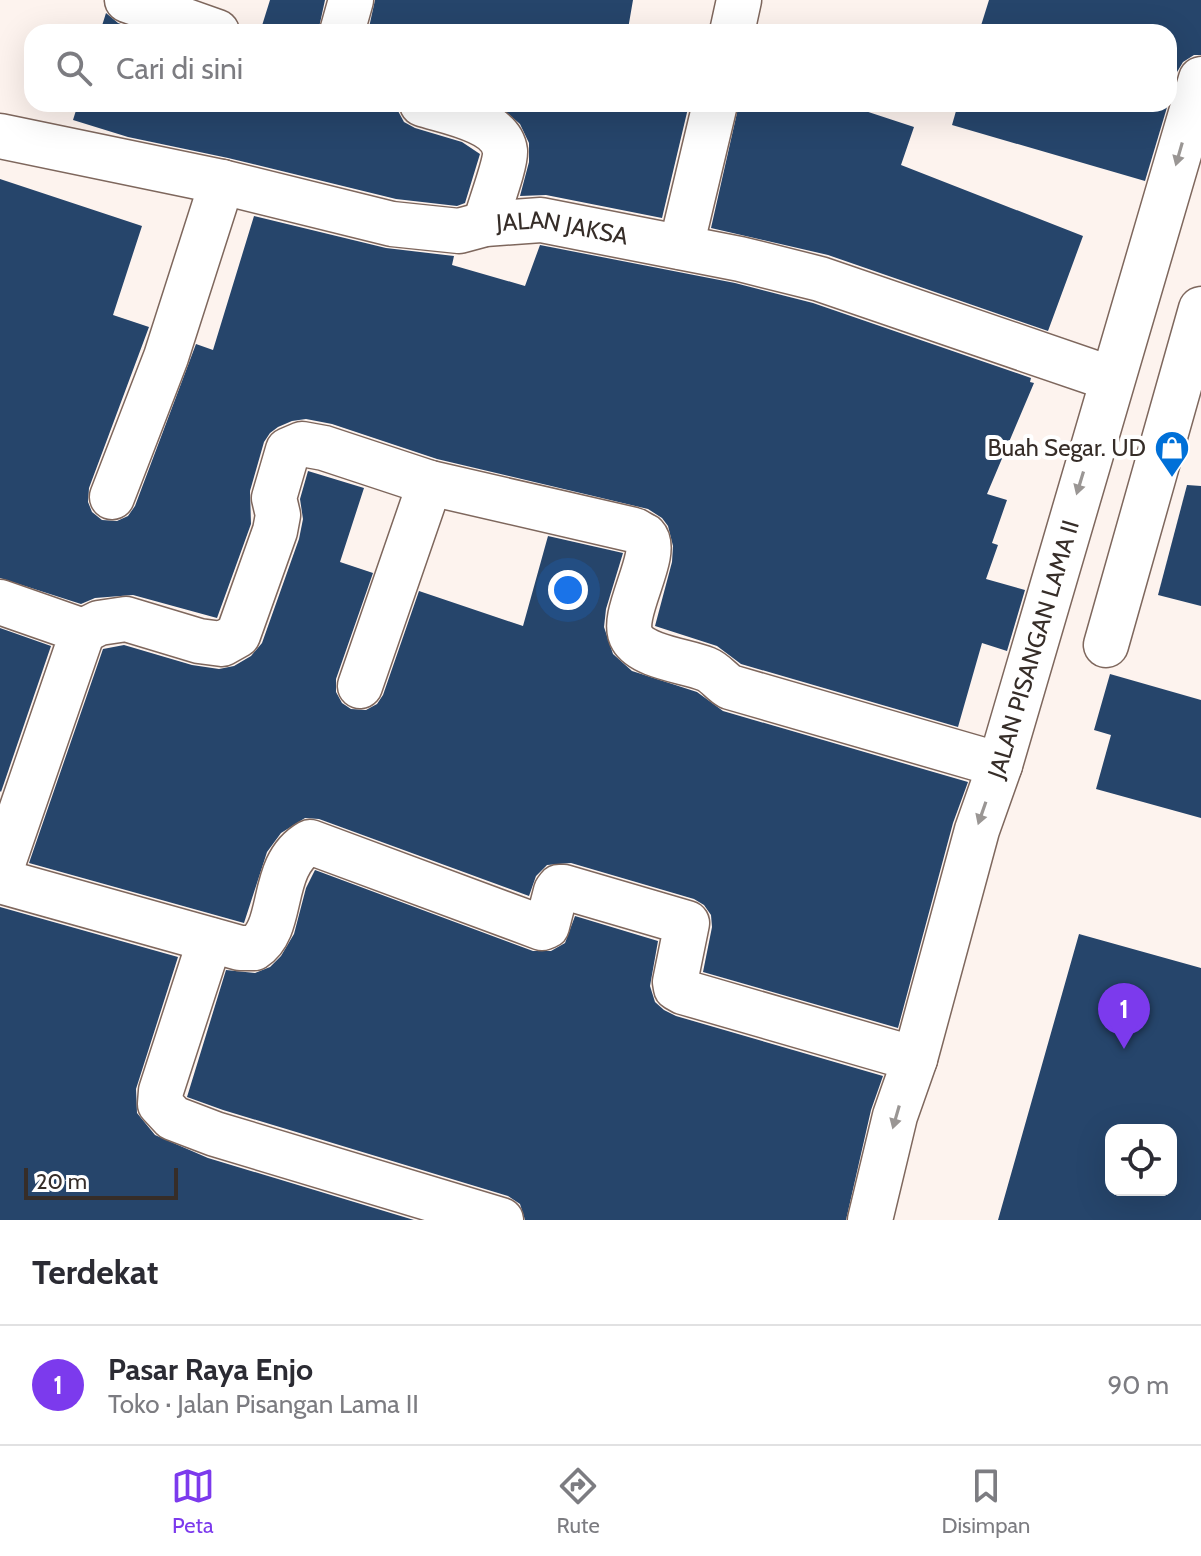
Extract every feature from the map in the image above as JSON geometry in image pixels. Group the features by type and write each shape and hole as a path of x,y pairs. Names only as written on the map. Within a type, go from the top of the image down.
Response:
{"street":[{"path":"127,0 194,24"},
{"path":"344,24 351,0"},
{"path":"734,24 739,0"},
{"name":"JALAN PISANGAN LAMA II","path":"870,1220 895,1116 915,1059 977,830 1000,765 1201,79"},
{"path":"446,112 489,126 501,139 505,153 485,224"},
{"path":"681,247 713,112"},
{"name":"JALAN JAKSA","path":"0,136 222,182 392,224 459,231 485,224 541,220 681,247 820,279 1112,379"},
{"path":"112,497 166,357 222,182"},
{"path":"1106,645 1201,309"},
{"path":"0,872 83,631 99,623 126,619 199,641 222,644 238,635 275,531 278,515 274,498 288,450 302,444 324,448 430,483 634,530 645,536 649,543 628,625 632,639 645,649 706,669 730,687 1000,765"},
{"path":"360,686 430,483"},
{"path":"0,602 83,631"},
{"path":"0,881 240,948 254,948 267,934 288,863 301,847 310,842 542,928 547,926 556,891 564,887 683,921 687,926 675,982 676,988 683,992 915,1059"},
{"path":"210,940 161,1091 160,1104 173,1118 215,1134 501,1220"}],"building":[{"path":"270,0 325,0 320,24 262,24"},
{"path":"375,0 633,0 629,24 370,24"},
{"path":"989,0 1201,0 1201,55 1194,55 1183,62 1177,72 1177,24 982,24"},
{"path":"106,13 121,24 103,24"},
{"path":"76,112 399,112 404,122 415,128 462,142 480,154 465,203 457,206 396,199 128,137 73,120"},
{"path":"506,112 687,112 662,218 546,195 520,196 529,162 529,143 520,124"},
{"path":"737,112 868,112 914,127 901,165 1083,236 1048,331 828,255 711,228"},
{"path":"956,112 1166,112 1145,181 952,125"},
{"path":"0,179 142,226 113,315 149,327 89,488 88,502 92,512 102,520 117,521 128,516 135,506 196,344 213,350 254,216 386,248 454,256 452,265 525,286 540,245 735,283 813,303 1031,378 1030,382 1034,383 987,494 1007,500 992,543 998,545 986,579 1025,590 1007,651 982,643 958,727 741,664 717,646 655,626 672,562 673,546 668,526 648,509 437,459 332,424 306,419 278,427 264,442 250,491 251,524 217,618 133,595 95,598 81,604 0,578"},
{"path":"308,471 364,488 340,562 373,573 336,679 336,692 342,703 351,709 366,710 377,704 383,695 419,591 523,626 548,536 623,553 606,609 604,627 613,654 632,671 697,692 723,711 968,782 953,823 898,1028 703,972 712,927 711,915 704,905 694,899 571,863 547,865 536,876 529,896 319,819 305,818 281,833 267,852 244,923 29,863 103,649 124,645 192,665 219,669 234,666 251,656 262,643 299,539 303,519 300,499"},
{"path":"1187,485 1201,486 1201,606 1158,595"},
{"path":"0,628 51,646 1,792 0,791"},
{"path":"1110,674 1201,700 1201,818 1096,789 1111,735 1094,730"},
{"path":"315,870 533,951 551,951 565,943 575,916 658,941 650,986 655,1002 664,1010 883,1076 871,1110 846,1220 525,1220 520,1204 508,1196 187,1097 226,970 255,973 270,967 281,956 294,934 306,888"},
{"path":"0,907 178,957 136,1089 137,1113 155,1135 208,1158 414,1220 0,1220"},
{"path":"1079,934 1201,968 1201,1220 998,1220"}],"place":[{"name":"Buah Segar. UD","path":"1172,479"},
{"name":"Pasar Raya Enjo","path":"1124,1049"}]}
